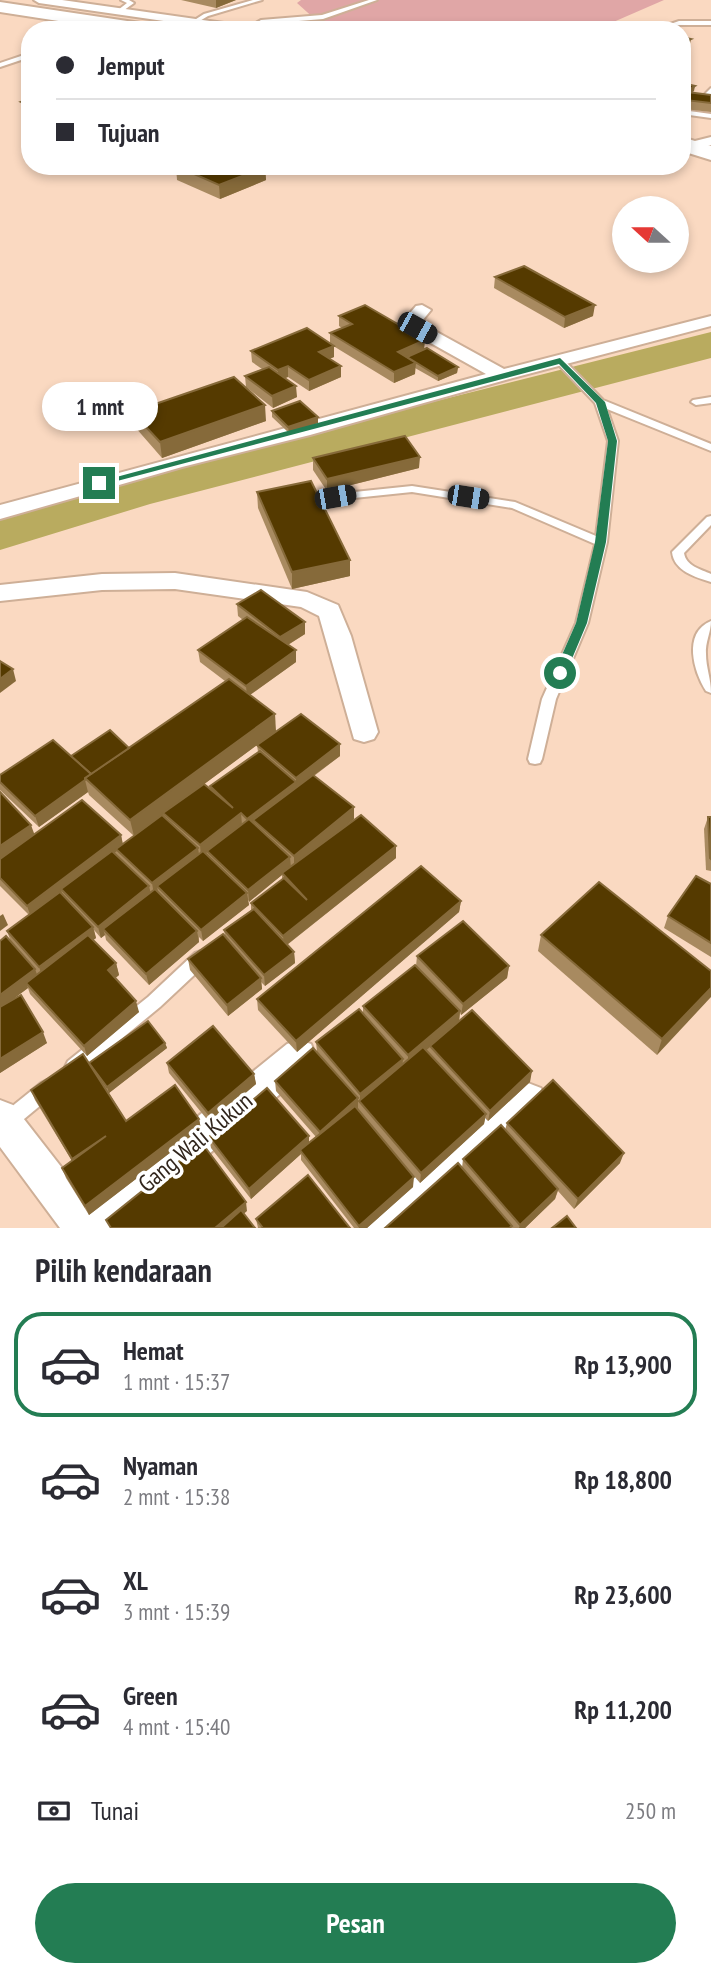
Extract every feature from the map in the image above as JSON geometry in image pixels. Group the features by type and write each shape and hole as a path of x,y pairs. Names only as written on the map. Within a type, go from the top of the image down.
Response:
{"highway":[{"path":"0,8 91,21"}],"street":[{"path":"39,0 122,6 196,21"},
{"path":"422,310 413,320 417,328 502,375"},
{"path":"0,512 502,375 566,366 711,321"},
{"path":"0,593 102,582 175,581 307,600 329,611 364,732"},
{"name":"Gang Wali Kukun","path":"91,1228 299,1056"},
{"path":"383,1228 528,1100"},
{"path":"1,1124 84,1228"}],"lane":[{"path":"196,21 206,15 259,0"},
{"path":"268,21 323,17 374,0"},
{"path":"691,23 711,23"},
{"path":"0,65 21,58"},
{"path":"711,90 708,94 711,98"},
{"path":"691,113 711,116"},
{"path":"535,759 549,699 582,623 601,542 613,441 596,398 566,366"},
{"path":"596,398 711,447"},
{"path":"696,402 711,400"},
{"path":"335,497 412,489 515,505 601,542"},
{"path":"711,519 678,552 677,558 680,565 711,578"},
{"path":"711,625 705,629 698,661 711,688"},
{"path":"1,1124 154,1002 214,947"}],"shaded area":[{"path":"301,0 664,0 616,21 317,21 297,3"}],"building":[{"path":"691,92 711,95 711,103 691,101"},
{"path":"196,175 245,175 219,185"},
{"path":"524,266 595,305 565,317 495,277"},
{"path":"365,305 425,340 398,352 416,363 394,372 330,333 352,324 339,316"},
{"path":"307,328 334,346 319,352 341,366 309,380 288,366 278,370 251,351"},
{"path":"427,348 458,367 438,376 407,357"},
{"path":"269,367 296,386 272,396 245,376"},
{"path":"234,377 265,405 160,442 132,412"},
{"path":"300,401 318,417 288,427 272,411"},
{"path":"405,436 420,457 327,479 313,458"},
{"path":"311,481 350,560 292,572 257,492"},
{"path":"261,590 305,622 280,637 237,604"},
{"path":"247,617 296,650 246,686 198,650"},
{"path":"0,661 13,669 0,679"},
{"path":"229,679 275,714 130,820 85,778"},
{"path":"301,714 340,744 296,778 257,745"},
{"path":"110,730 129,748 91,774 71,756"},
{"path":"53,740 91,774 35,816 0,782 0,775"},
{"path":"260,751 296,782 247,819 241,813 200,845 163,813 204,784 233,808 210,786"},
{"path":"313,775 354,807 294,856 253,820"},
{"path":"0,792 31,825 0,846"},
{"path":"82,800 121,835 27,906 0,878 0,859"},
{"path":"162,815 198,848 152,883 116,849"},
{"path":"361,815 396,846 283,936 251,903 284,878 307,900 282,873"},
{"path":"708,817 711,817 711,859 710,858"},
{"path":"249,819 290,857 248,890 207,851"},
{"path":"112,851 149,886 98,927 61,889"},
{"path":"203,851 247,893 201,930 157,886"},
{"path":"421,866 461,901 296,1041 257,999"},
{"path":"696,876 711,884 711,943 668,916"},
{"path":"599,882 711,971 711,988 662,1039 541,935"},
{"path":"155,889 197,931 146,974 103,929"},
{"path":"60,892 93,927 39,967 7,931"},
{"path":"254,909 294,952 264,975 224,930"},
{"path":"463,921 509,966 463,1004 417,956"},
{"path":"223,934 261,978 227,1005 188,959"},
{"path":"88,935 116,963 108,970 136,1001 84,1046 26,983"},
{"path":"6,936 35,969 0,995 0,941"},
{"path":"415,965 460,1011 408,1055 363,1006"},
{"path":"21,995 43,1032 0,1059 0,1007"},
{"path":"359,1009 403,1059 360,1094 316,1042"},
{"path":"472,1010 532,1071 490,1111 430,1046"},
{"path":"148,1021 165,1043 107,1087 89,1063"},
{"path":"213,1026 254,1074 208,1113 167,1063"},
{"path":"423,1047 486,1114 421,1173 359,1101"},
{"path":"313,1048 358,1098 320,1132 275,1081"},
{"path":"83,1054 126,1121 175,1085 199,1119 85,1206 62,1168 106,1136 72,1159 31,1090"},
{"path":"553,1080 624,1153 578,1199 507,1123"},
{"path":"267,1088 309,1136 249,1189 209,1137"},
{"path":"355,1106 414,1177 359,1226 300,1150"},
{"path":"501,1125 558,1189 520,1225 463,1159"},
{"path":"202,1143 246,1202 215,1228 111,1228 106,1220"},
{"path":"458,1163 512,1226 385,1228"},
{"path":"308,1175 350,1228 263,1228 256,1219"},
{"path":"241,1210 255,1228 221,1228"},
{"path":"567,1216 576,1228 552,1228"}],"waterway":[{"path":"0,534 132,493 711,345"}],"route":[{"path":"99,483 560,361 600,402 613,441 601,542 582,623 560,673"}]}
